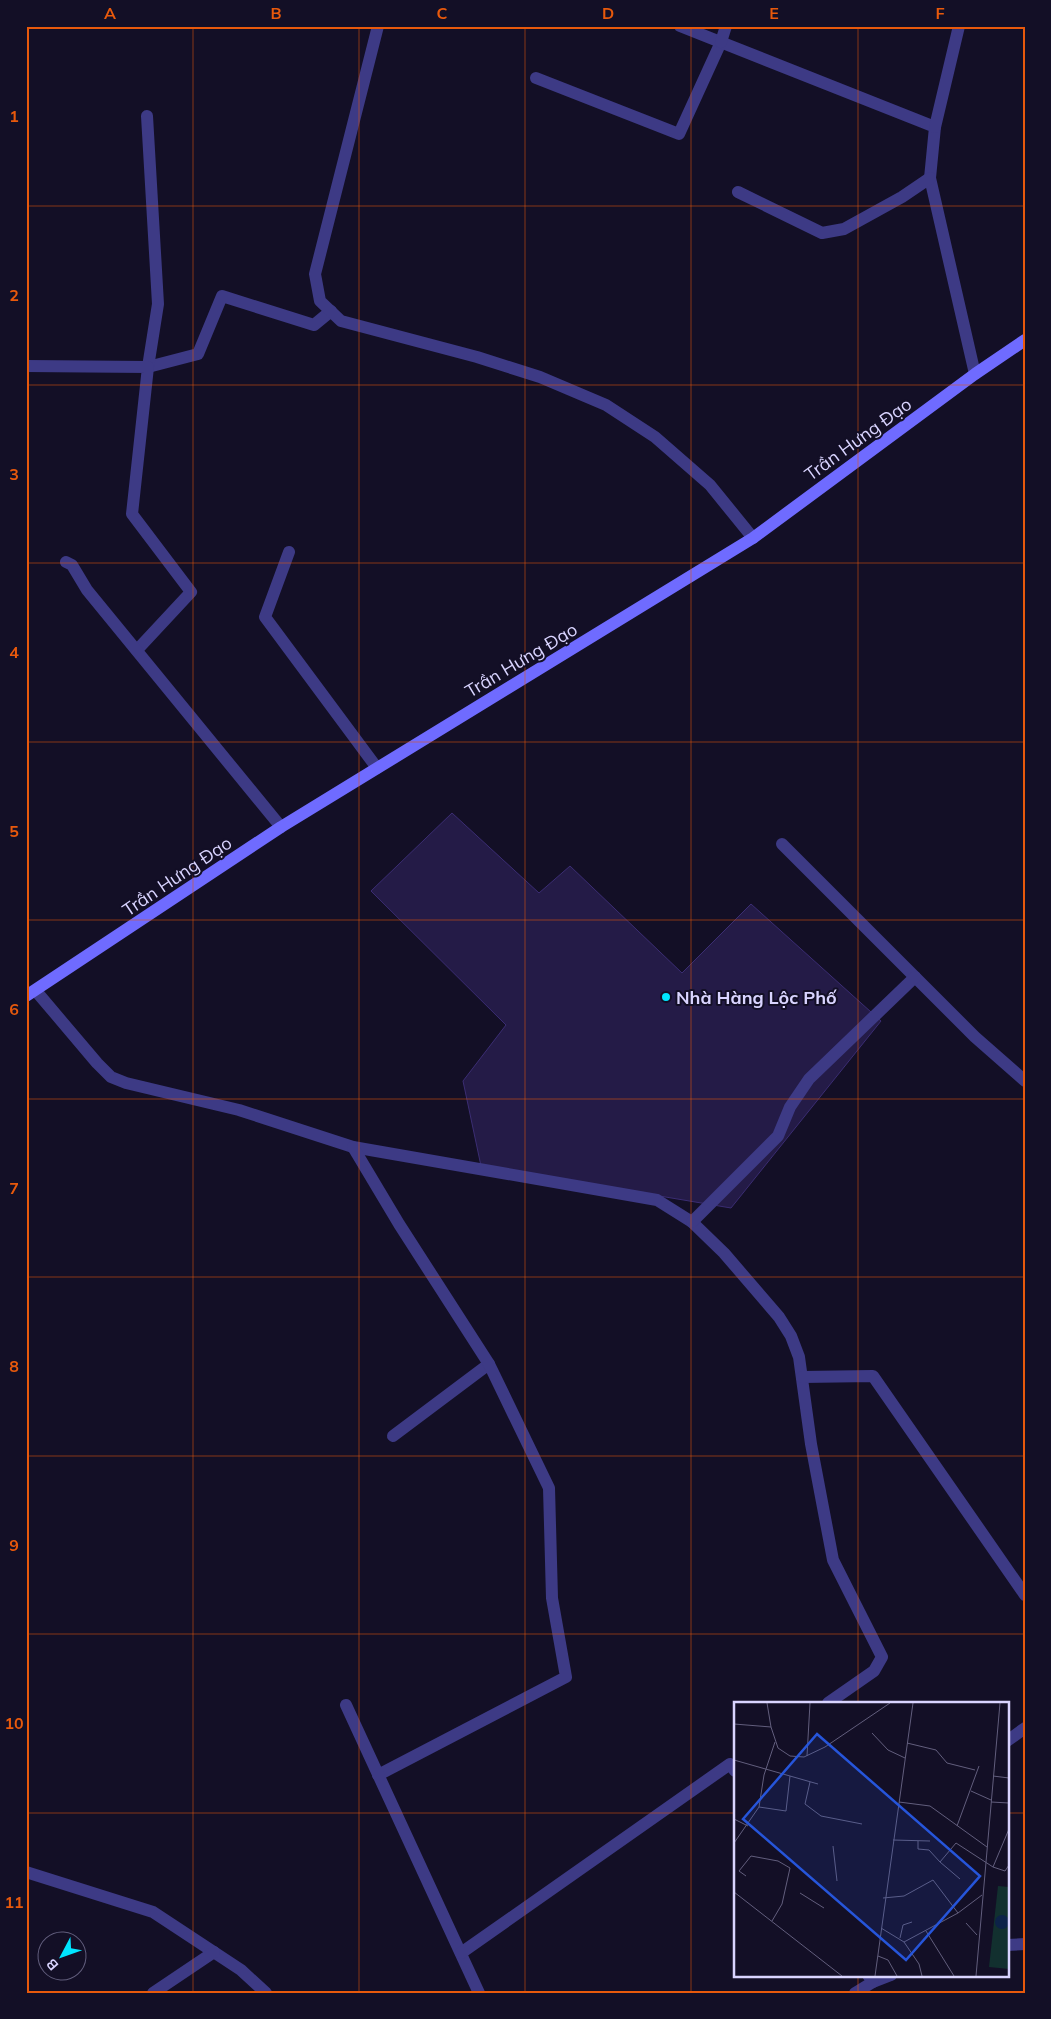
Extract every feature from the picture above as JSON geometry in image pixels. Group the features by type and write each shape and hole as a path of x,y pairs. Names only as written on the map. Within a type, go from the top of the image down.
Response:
{"street":[{"path":"378,26 315,274 320,301 341,321 531,374 606,405 655,437 710,485 753,538"},
{"path":"680,26 935,127"},
{"path":"536,78 678,134 721,42 726,26"},
{"path":"959,26 935,127 930,178 975,374"},
{"path":"137,650 191,592 132,514 148,366 158,304 147,116"},
{"path":"738,192 822,233 844,229 902,197 930,178"},
{"path":"26,366 148,366 198,354 222,296 314,325 331,311"},
{"name":"Trần Hưng Đạo","path":"31,994 281,827 753,538 975,374 1025,340"},
{"path":"289,552 264,617 377,768"},
{"path":"66,562 72,565 87,590 281,827"},
{"path":"782,844 975,1037 1025,1081"},
{"path":"692,1222 778,1136 790,1107 809,1079 915,977"},
{"path":"31,994 111,1077 239,1110 353,1147 657,1200 692,1222 724,1253 780,1317 791,1336 799,1357 833,1560 882,1657 874,1671 829,1702"},
{"path":"353,1147 399,1224 489,1364 549,1488 552,1598 566,1677 378,1775"},
{"path":"393,1436 489,1364"},
{"path":"802,1378 873,1376 1025,1595"},
{"path":"346,1705 479,1993"},
{"path":"1008,1739 1025,1728"},
{"path":"461,1953 733,1766"},
{"path":"26,1872 153,1912 241,1970 266,1993"},
{"path":"1008,1945 1025,1944"},
{"path":"153,1993 214,1952"},
{"path":"855,1993 871,1979 886,1976"}],"building":[{"name":"Nhà Hàng Lộc Phố","path":"452,813 539,893 570,866 682,973 751,904 881,1021 731,1208 481,1166 463,1081 506,1025 371,891"}],"place":[{"name":"Nhà Hàng Lộc Phố","path":"666,997"}]}
